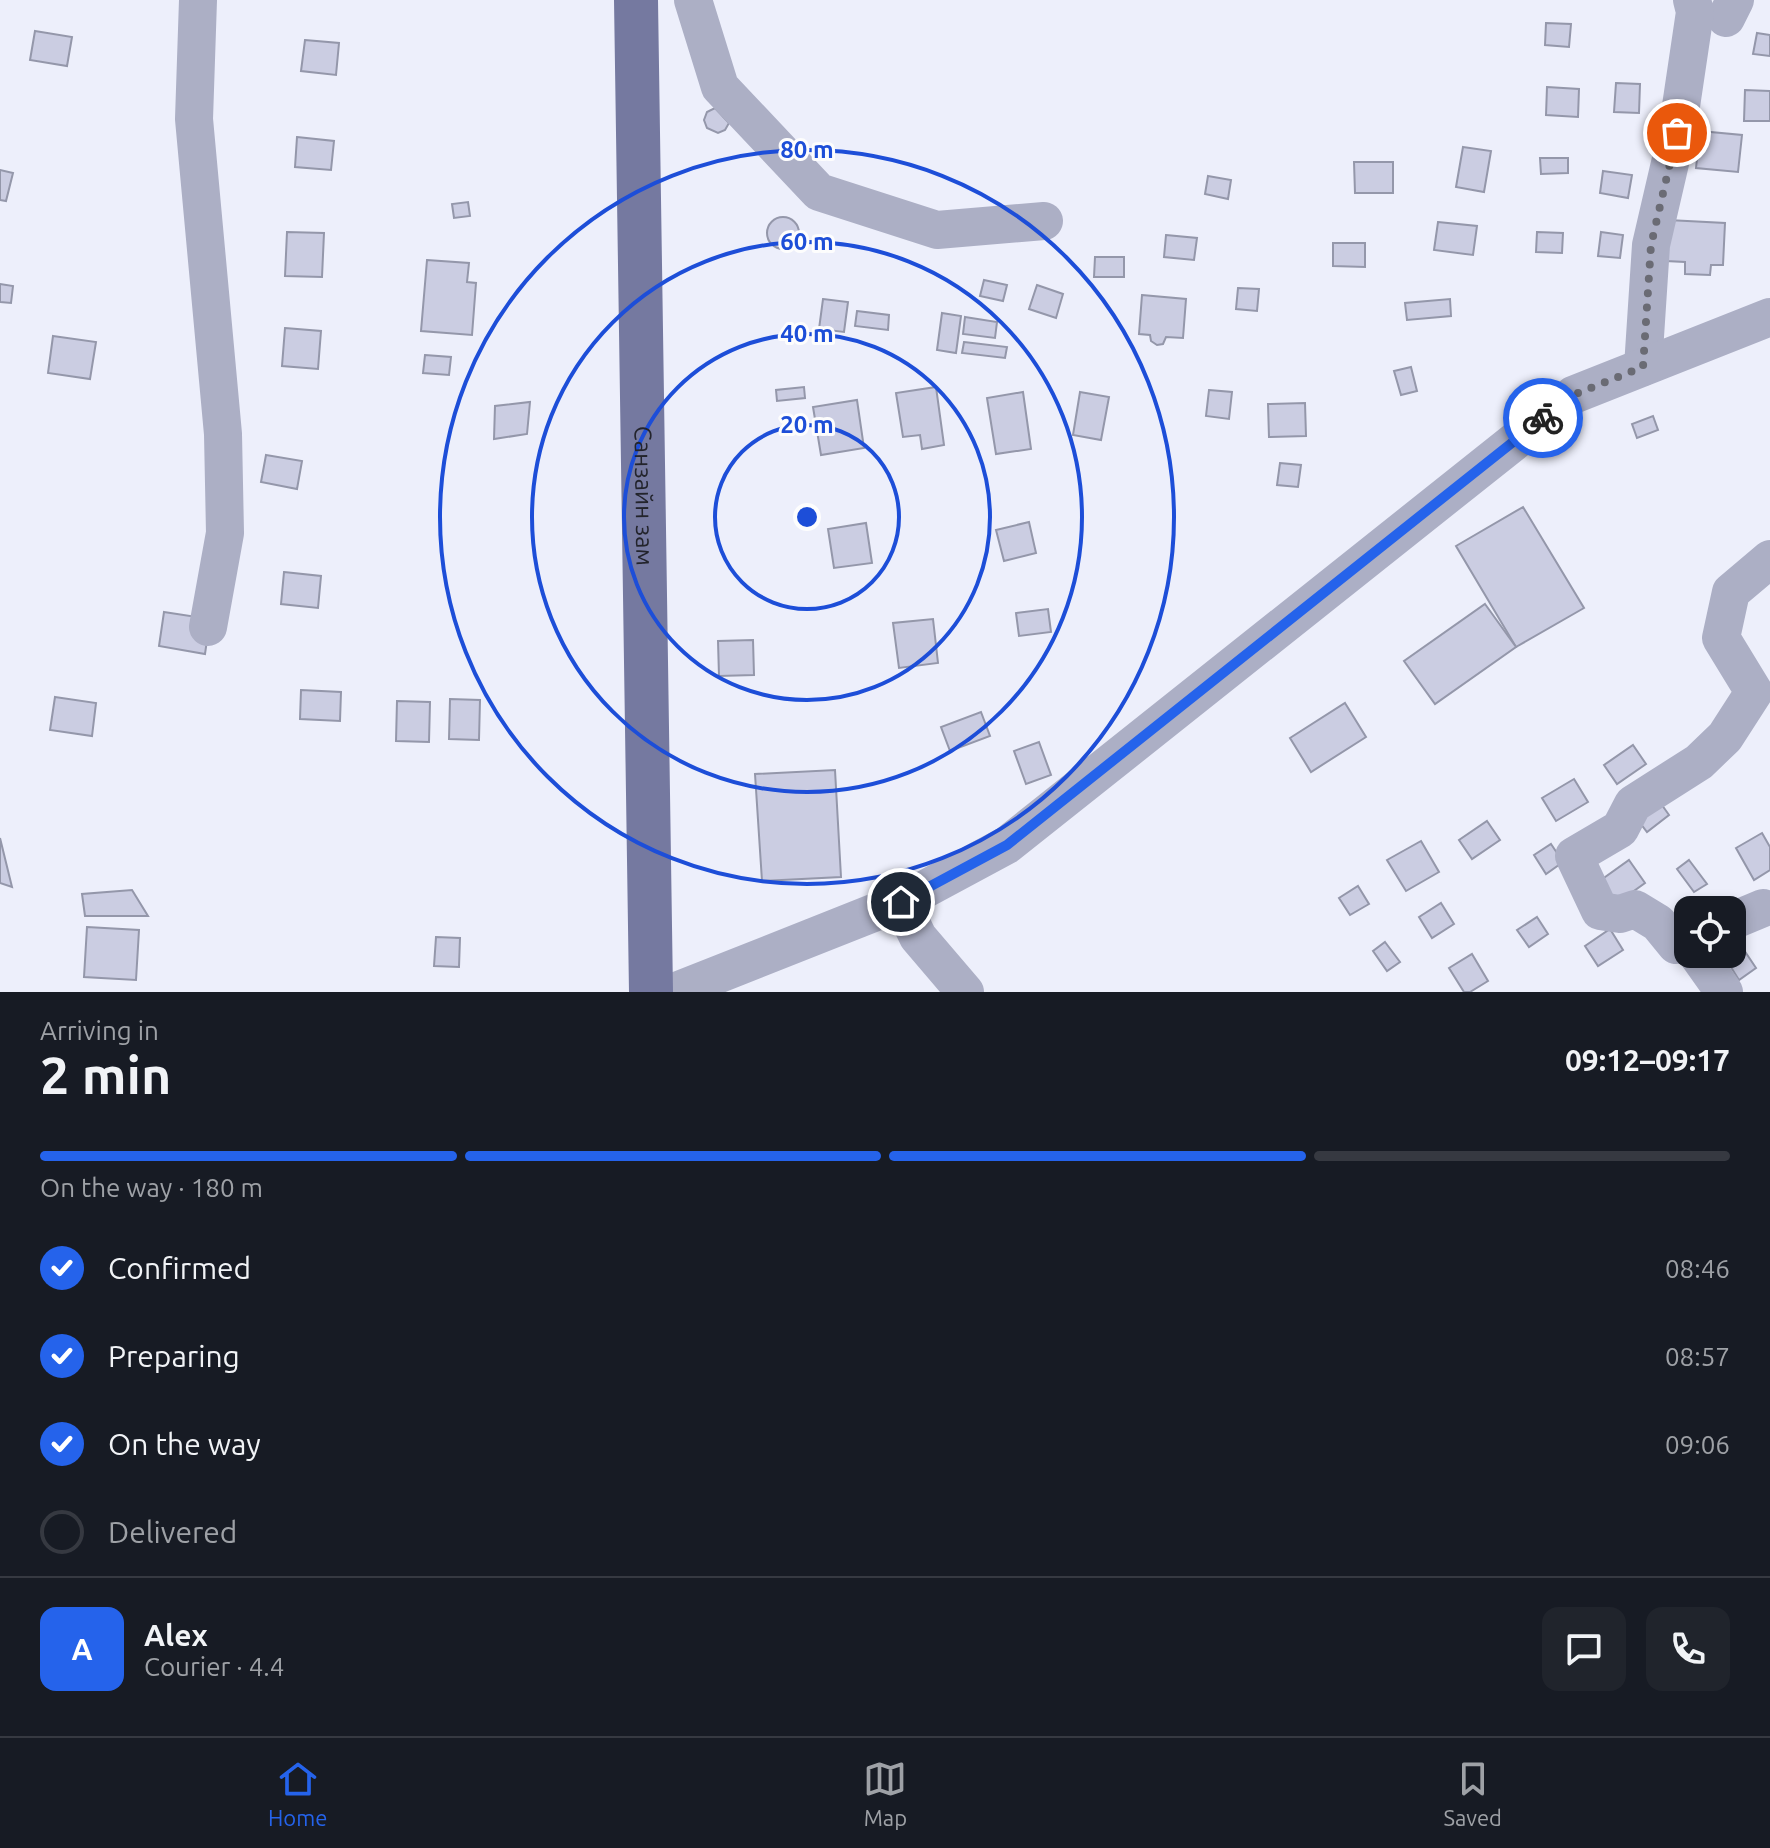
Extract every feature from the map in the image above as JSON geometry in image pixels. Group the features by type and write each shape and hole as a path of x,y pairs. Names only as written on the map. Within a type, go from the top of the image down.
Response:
{"main road":[{"name":"Санзайн зам","path":"636,0 651,992"}],"street":[{"path":"198,0 194,119 223,434 225,533 208,627"},
{"path":"693,0 720,87 819,192 937,230 1044,221"},
{"path":"1643,367 1651,245 1677,133 1695,12 1692,0"},
{"path":"674,992 901,902 1007,845 1573,395 1770,317"},
{"path":"1674,943 1658,923 1635,909 1620,914 1600,911 1574,856 1620,829 1633,804 1699,762 1725,737 1754,692 1721,638 1731,592 1770,559"},
{"path":"901,902 918,937 965,992"},
{"path":"1707,968 1724,992"}],"building":[{"path":"1546,23 1571,24 1569,47 1545,45"},
{"path":"35,31 72,37 67,66 30,60"},
{"path":"1757,33 1770,35 1770,56 1753,54"},
{"path":"305,40 339,43 336,75 301,71"},
{"path":"1616,83 1640,84 1639,113 1614,112"},
{"path":"1547,87 1579,89 1578,117 1546,115"},
{"path":"1745,90 1770,91 1770,121 1744,121"},
{"path":"715,108 729,123 725,130 718,133 707,128 704,120 707,112"},
{"path":"1700,131 1742,135 1738,172 1696,168"},
{"path":"297,137 334,141 331,170 295,167"},
{"path":"1463,147 1491,151 1484,192 1456,187"},
{"path":"1540,158 1568,158 1568,173 1541,174"},
{"path":"1354,162 1393,162 1393,193 1355,193"},
{"path":"0,170 13,173 6,201 0,200"},
{"path":"1603,171 1632,175 1628,198 1600,193"},
{"path":"1208,176 1231,180 1228,199 1205,194"},
{"path":"468,202 470,216 454,218 452,204"},
{"path":"783,217 794,222 799,233 794,244 783,249 772,244 767,233 772,222"},
{"path":"1668,220 1725,223 1723,265 1711,265 1710,275 1685,274 1685,262 1666,261"},
{"path":"1438,222 1477,226 1473,255 1434,250"},
{"path":"287,232 324,233 322,277 285,276"},
{"path":"1537,232 1563,233 1562,253 1536,252"},
{"path":"1601,232 1623,235 1620,258 1598,256"},
{"path":"1166,235 1197,238 1194,260 1164,257"},
{"path":"1333,243 1365,243 1365,267 1333,266"},
{"path":"1095,257 1124,257 1124,277 1094,277"},
{"path":"427,260 469,263 467,282 476,283 472,335 421,331"},
{"path":"984,280 1007,285 1003,301 980,296"},
{"path":"0,284 13,286 11,303 0,302"},
{"path":"1037,285 1063,294 1056,318 1029,309"},
{"path":"1238,288 1259,289 1257,311 1236,309"},
{"path":"1142,295 1186,299 1183,338 1166,337 1163,344 1157,345 1151,341 1150,335 1139,334"},
{"path":"823,299 848,302 844,332 819,329"},
{"path":"1450,299 1451,316 1407,320 1405,303"},
{"path":"857,311 889,315 888,330 855,326"},
{"path":"942,313 961,316 956,353 937,350"},
{"path":"965,317 997,322 995,338 963,334"},
{"path":"285,328 321,331 318,369 282,366"},
{"path":"53,336 96,342 90,379 48,373"},
{"path":"964,342 1007,347 1005,358 962,353"},
{"path":"425,355 451,357 449,375 423,373"},
{"path":"1411,367 1417,391 1401,395 1394,371"},
{"path":"804,387 805,398 777,401 776,390"},
{"path":"936,387 944,445 922,449 920,435 903,437 896,393"},
{"path":"1209,390 1232,392 1229,419 1206,416"},
{"path":"1023,392 1031,449 996,454 987,398"},
{"path":"1080,392 1109,397 1101,440 1073,435"},
{"path":"857,400 864,448 821,455 813,407"},
{"path":"530,402 527,434 494,439 495,406"},
{"path":"1305,403 1306,436 1269,437 1268,404"},
{"path":"1653,416 1658,430 1637,438 1632,424"},
{"path":"266,455 302,461 297,489 261,482"},
{"path":"1280,463 1301,465 1298,487 1277,485"},
{"path":"1523,507 1584,608 1516,647 1456,546"},
{"path":"1029,522 1036,553 1004,561 996,530"},
{"path":"866,523 872,563 834,568 828,529"},
{"path":"284,572 321,576 318,608 281,604"},
{"path":"1485,604 1516,647 1435,704 1404,661"},
{"path":"1048,609 1051,632 1019,636 1016,613"},
{"path":"164,612 210,619 205,654 159,646"},
{"path":"933,619 938,663 899,668 893,623"},
{"path":"753,640 754,675 719,676 718,641"},
{"path":"301,690 341,692 340,721 300,719"},
{"path":"55,697 96,703 92,736 50,730"},
{"path":"450,699 480,700 479,740 449,739"},
{"path":"397,701 430,702 429,742 396,741"},
{"path":"1345,703 1366,737 1311,772 1290,738"},
{"path":"981,712 990,736 950,751 941,727"},
{"path":"1039,742 1051,775 1026,784 1014,751"},
{"path":"1633,745 1646,764 1617,784 1604,765"},
{"path":"835,770 841,877 762,881 755,774"},
{"path":"1574,779 1588,802 1556,821 1542,798"},
{"path":"1657,798 1669,815 1647,832 1634,815"},
{"path":"1487,821 1500,840 1472,859 1459,840"},
{"path":"1762,833 1770,847 1770,870 1754,880 1736,848"},
{"path":"0,838 12,887 0,883"},
{"path":"1421,841 1439,872 1406,891 1387,860"},
{"path":"1551,844 1563,862 1546,874 1534,855"},
{"path":"1629,860 1645,883 1617,903 1601,880"},
{"path":"1689,860 1707,884 1694,892 1677,869"},
{"path":"1358,886 1369,904 1350,915 1339,898"},
{"path":"132,890 148,916 85,916 82,894"},
{"path":"1441,903 1454,924 1432,938 1419,917"},
{"path":"1537,917 1548,934 1529,947 1517,930"},
{"path":"87,927 139,930 136,980 84,977"},
{"path":"1610,929 1623,950 1598,966 1585,946"},
{"path":"436,937 460,938 459,967 434,966"},
{"path":"1385,942 1400,962 1387,971 1373,951"},
{"path":"1746,953 1756,968 1739,980 1732,968 1746,968"},
{"path":"1472,954 1488,981 1470,992 1464,992 1449,968"}],"way so far":[{"path":"1543,418 1573,395 1643,367 1651,245 1677,133"}],"route":[{"path":"901,902 1007,845 1543,418"}]}
